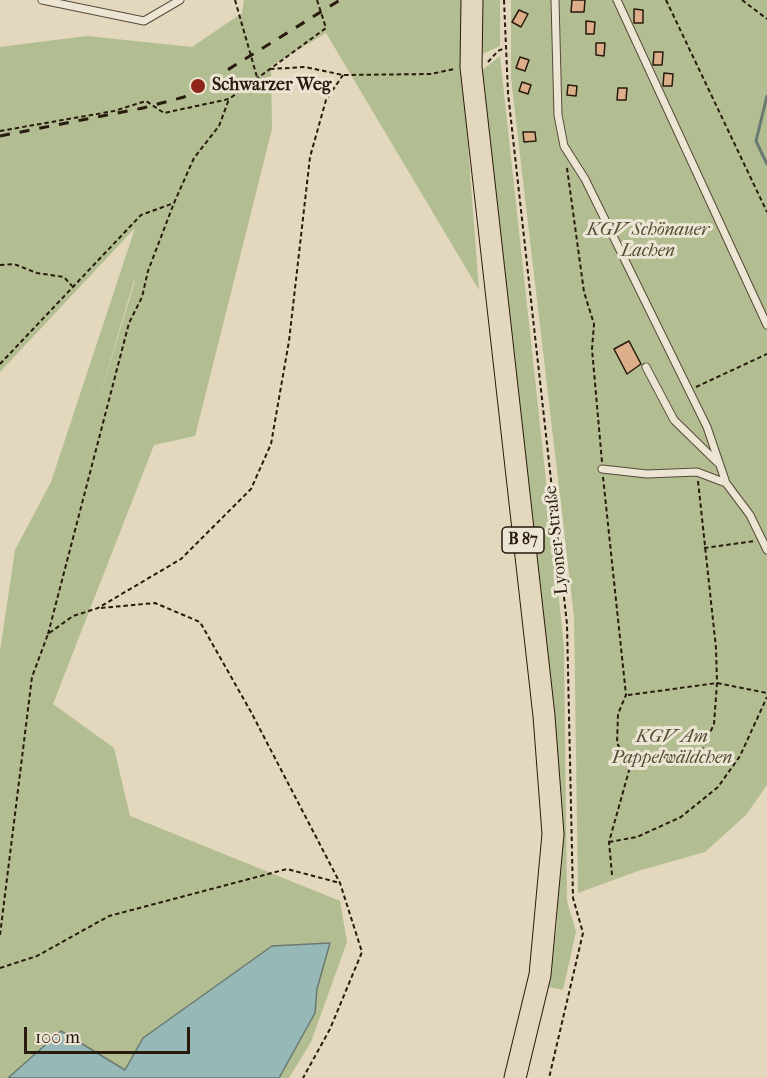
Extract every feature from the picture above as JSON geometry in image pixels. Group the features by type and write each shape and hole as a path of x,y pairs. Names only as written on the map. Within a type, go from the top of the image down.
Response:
{"main road":[{"name":"Lyoner Straße","path":"472,0 471,67 544,716 553,834 540,975 515,1078"}],"lane":[{"path":"42,0 144,21 180,0"},
{"path":"555,0 558,115 564,146 585,178 702,418 726,483 750,514 767,550"},
{"path":"617,0 767,325"},
{"path":"646,367 674,420 719,464"},
{"path":"602,469 647,474 697,472 726,483"}],"path":[{"path":"236,0 257,77"},
{"path":"0,131 114,111 146,101 164,113 229,99 326,28 317,0"},
{"name":"Lyoner Straße","path":"504,0 508,93 567,624 573,898 583,933 549,1078"},
{"path":"666,0 767,212"},
{"path":"742,0 767,19"},
{"path":"484,65 498,51 505,48"},
{"path":"267,70 304,66 343,75 431,74 462,68"},
{"path":"98,608 181,559 251,489 271,444 289,341 310,157 326,100 343,75"},
{"path":"0,935 32,677 48,634 129,323 142,297 148,271 194,158 219,126 229,99"},
{"path":"564,146 584,292 594,324 592,348 602,469 626,695 618,714 617,743 630,767 609,842 612,875"},
{"path":"0,364 141,215 174,203"},
{"path":"0,266 14,264 37,273 64,277 73,287"},
{"path":"698,386 767,354"},
{"path":"630,767 703,748 714,724 717,683 697,472"},
{"path":"704,548 762,540"},
{"path":"48,634 73,616 98,608 154,603 200,622 251,712 340,883 362,952 330,1029 303,1078"},
{"path":"609,842 637,837 681,818 718,787 740,756 767,695 717,683 626,695"},
{"path":"0,968 37,956 109,916 286,869 340,883"}],"green space":[{"path":"244,0 464,0 460,41 479,290 326,33 271,66 272,129 195,436 154,445 53,704 114,748 130,816 340,901 347,942 311,1042 289,1078 279,1078 315,1013 317,989 329,943 143,1038 125,1070 61,1031 8,1078 0,1078 0,651 15,550 51,482 135,228 0,372 0,47 87,36 192,47 242,13","holes":["134,281 135,281 97,406"]},
{"path":"479,0 500,0 500,46 483,54"},
{"name":"KGV Schönauer Lachen","path":"511,0 767,0 767,785 746,815 705,852 638,871 578,893 574,616 511,78"},
{"path":"500,56 564,646 567,901 576,932 563,990 549,987 557,923 559,869 480,72"}],"water":[{"path":"330,943 317,989 315,1013 279,1078 8,1078 61,1031 125,1070 143,1038 272,946"}],"building":[{"path":"572,0 585,0 584,12 571,12"},
{"path":"634,9 643,10 643,23 634,23"},
{"path":"519,10 528,14 521,27 512,22"},
{"path":"586,21 595,22 594,34 586,34"},
{"path":"596,43 605,43 604,56 596,55"},
{"path":"654,52 663,52 662,65 653,65"},
{"path":"520,57 529,60 525,71 516,68"},
{"path":"664,73 673,74 672,86 663,86"},
{"path":"522,82 531,85 528,94 519,91"},
{"path":"568,85 577,86 576,96 567,95"},
{"path":"618,88 627,88 626,100 617,100"},
{"path":"523,132 535,132 536,141 524,142"},
{"path":"629,341 641,364 627,374 614,349"}],"waterway":[{"path":"767,96 756,141 767,164"}],"railway":[{"path":"0,136 143,108 184,97 340,0"}],"place":[{"name":"Schwarzer Weg","path":"198,86"}],"park label":[{"name":"KGV Am Pappelwäldchen","path":"672,748"}]}
